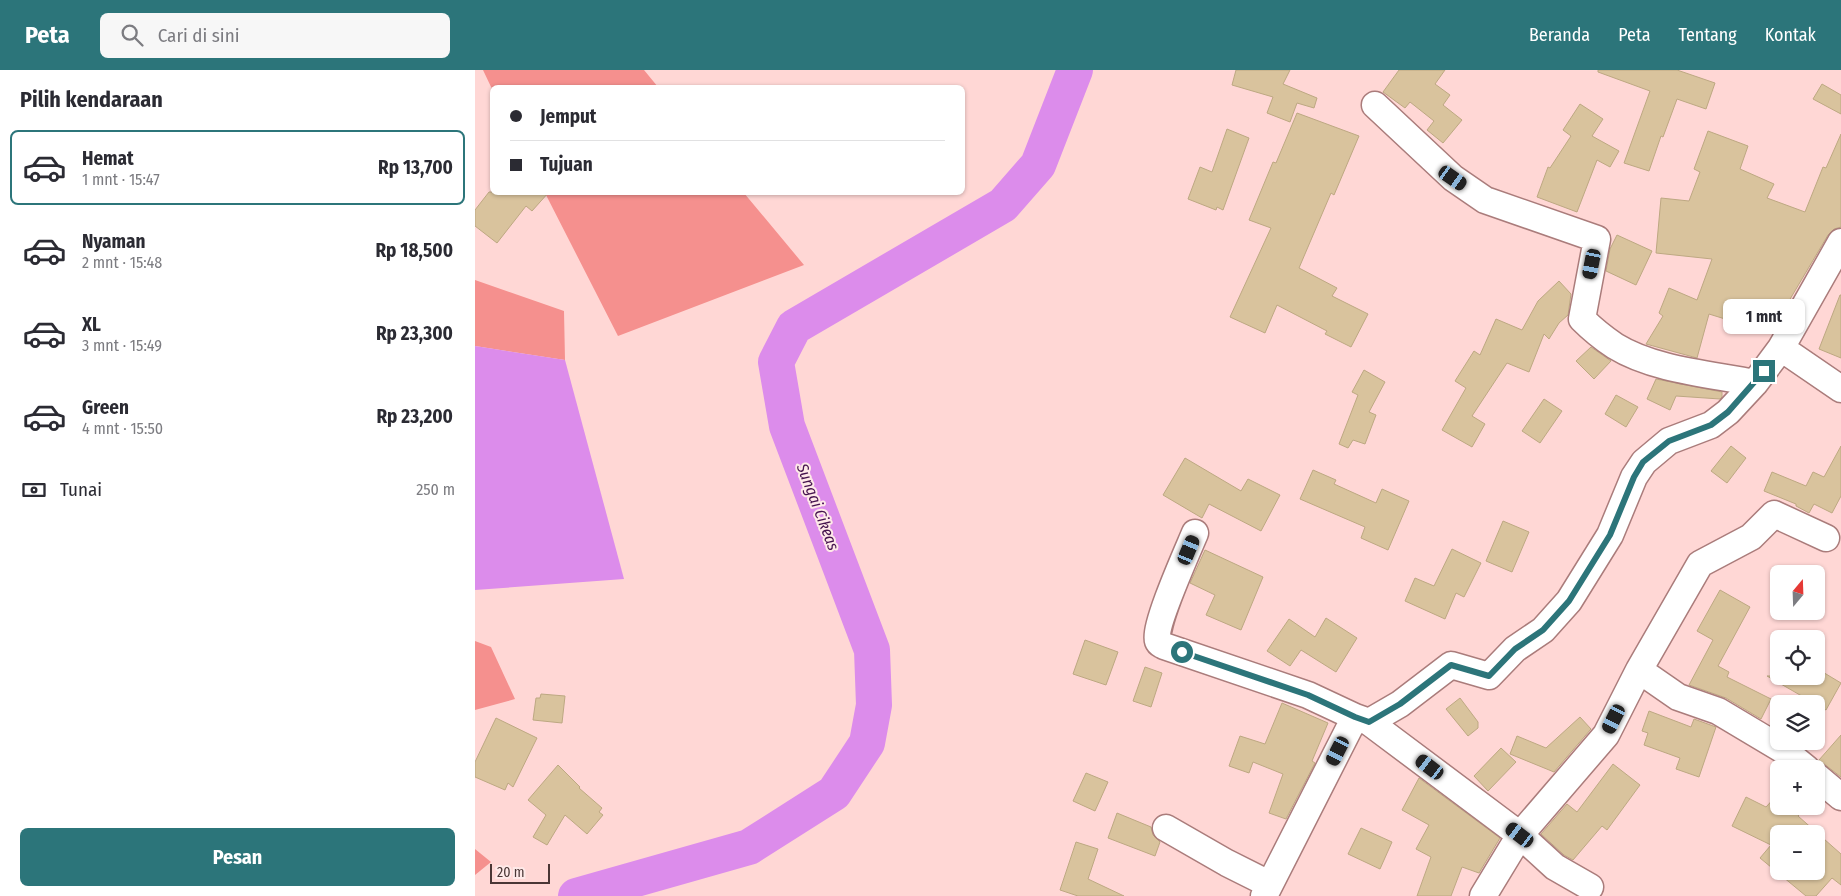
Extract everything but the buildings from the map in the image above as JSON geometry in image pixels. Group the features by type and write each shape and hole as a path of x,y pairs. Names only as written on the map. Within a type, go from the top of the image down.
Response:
{"street":[{"path":"1375,105 1453,178 1485,200 1597,239 1582,319 1615,346 1641,358 1667,366 1755,383"},
{"path":"1166,828 1227,863 1267,890 1362,720 1400,704 1451,665 1490,675 1515,649 1543,630 1569,601 1598,556 1610,535 1639,466 1669,441 1711,425 1728,412 1755,383 1781,348 1840,245"},
{"path":"1781,348 1841,389"},
{"path":"1483,896 1520,835 1606,735 1639,670 1701,563 1732,549 1751,537 1774,514 1826,538"},
{"path":"1195,533 1168,600 1158,635 1160,643 1308,695 1362,720 1520,835 1555,867 1590,887"},
{"path":"1639,670 1678,697 1725,715 1785,751 1796,760"},
{"path":"1825,784 1841,797"}],"shaded area":[{"path":"483,70 644,70 656,85 490,85"},
{"path":"546,195 746,195 804,265 618,336"},
{"path":"475,280 564,311 565,360 475,346"},
{"path":"475,346 565,360 624,579 475,590"},
{"path":"475,641 491,647 515,699 475,710"},
{"path":"475,849 491,862 475,875"}],"waterway":[{"name":"Sungai Cikeas","path":"576,896 749,847 834,793 867,743 874,705 872,650 787,426 776,362 794,327 1003,205 1038,165 1075,70"}],"route":[{"path":"1182,652 1308,695 1369,722 1419,692 1451,665 1489,676 1515,649 1543,630 1569,601 1610,535 1639,466 1669,441 1711,425 1728,412 1764,371"}]}
